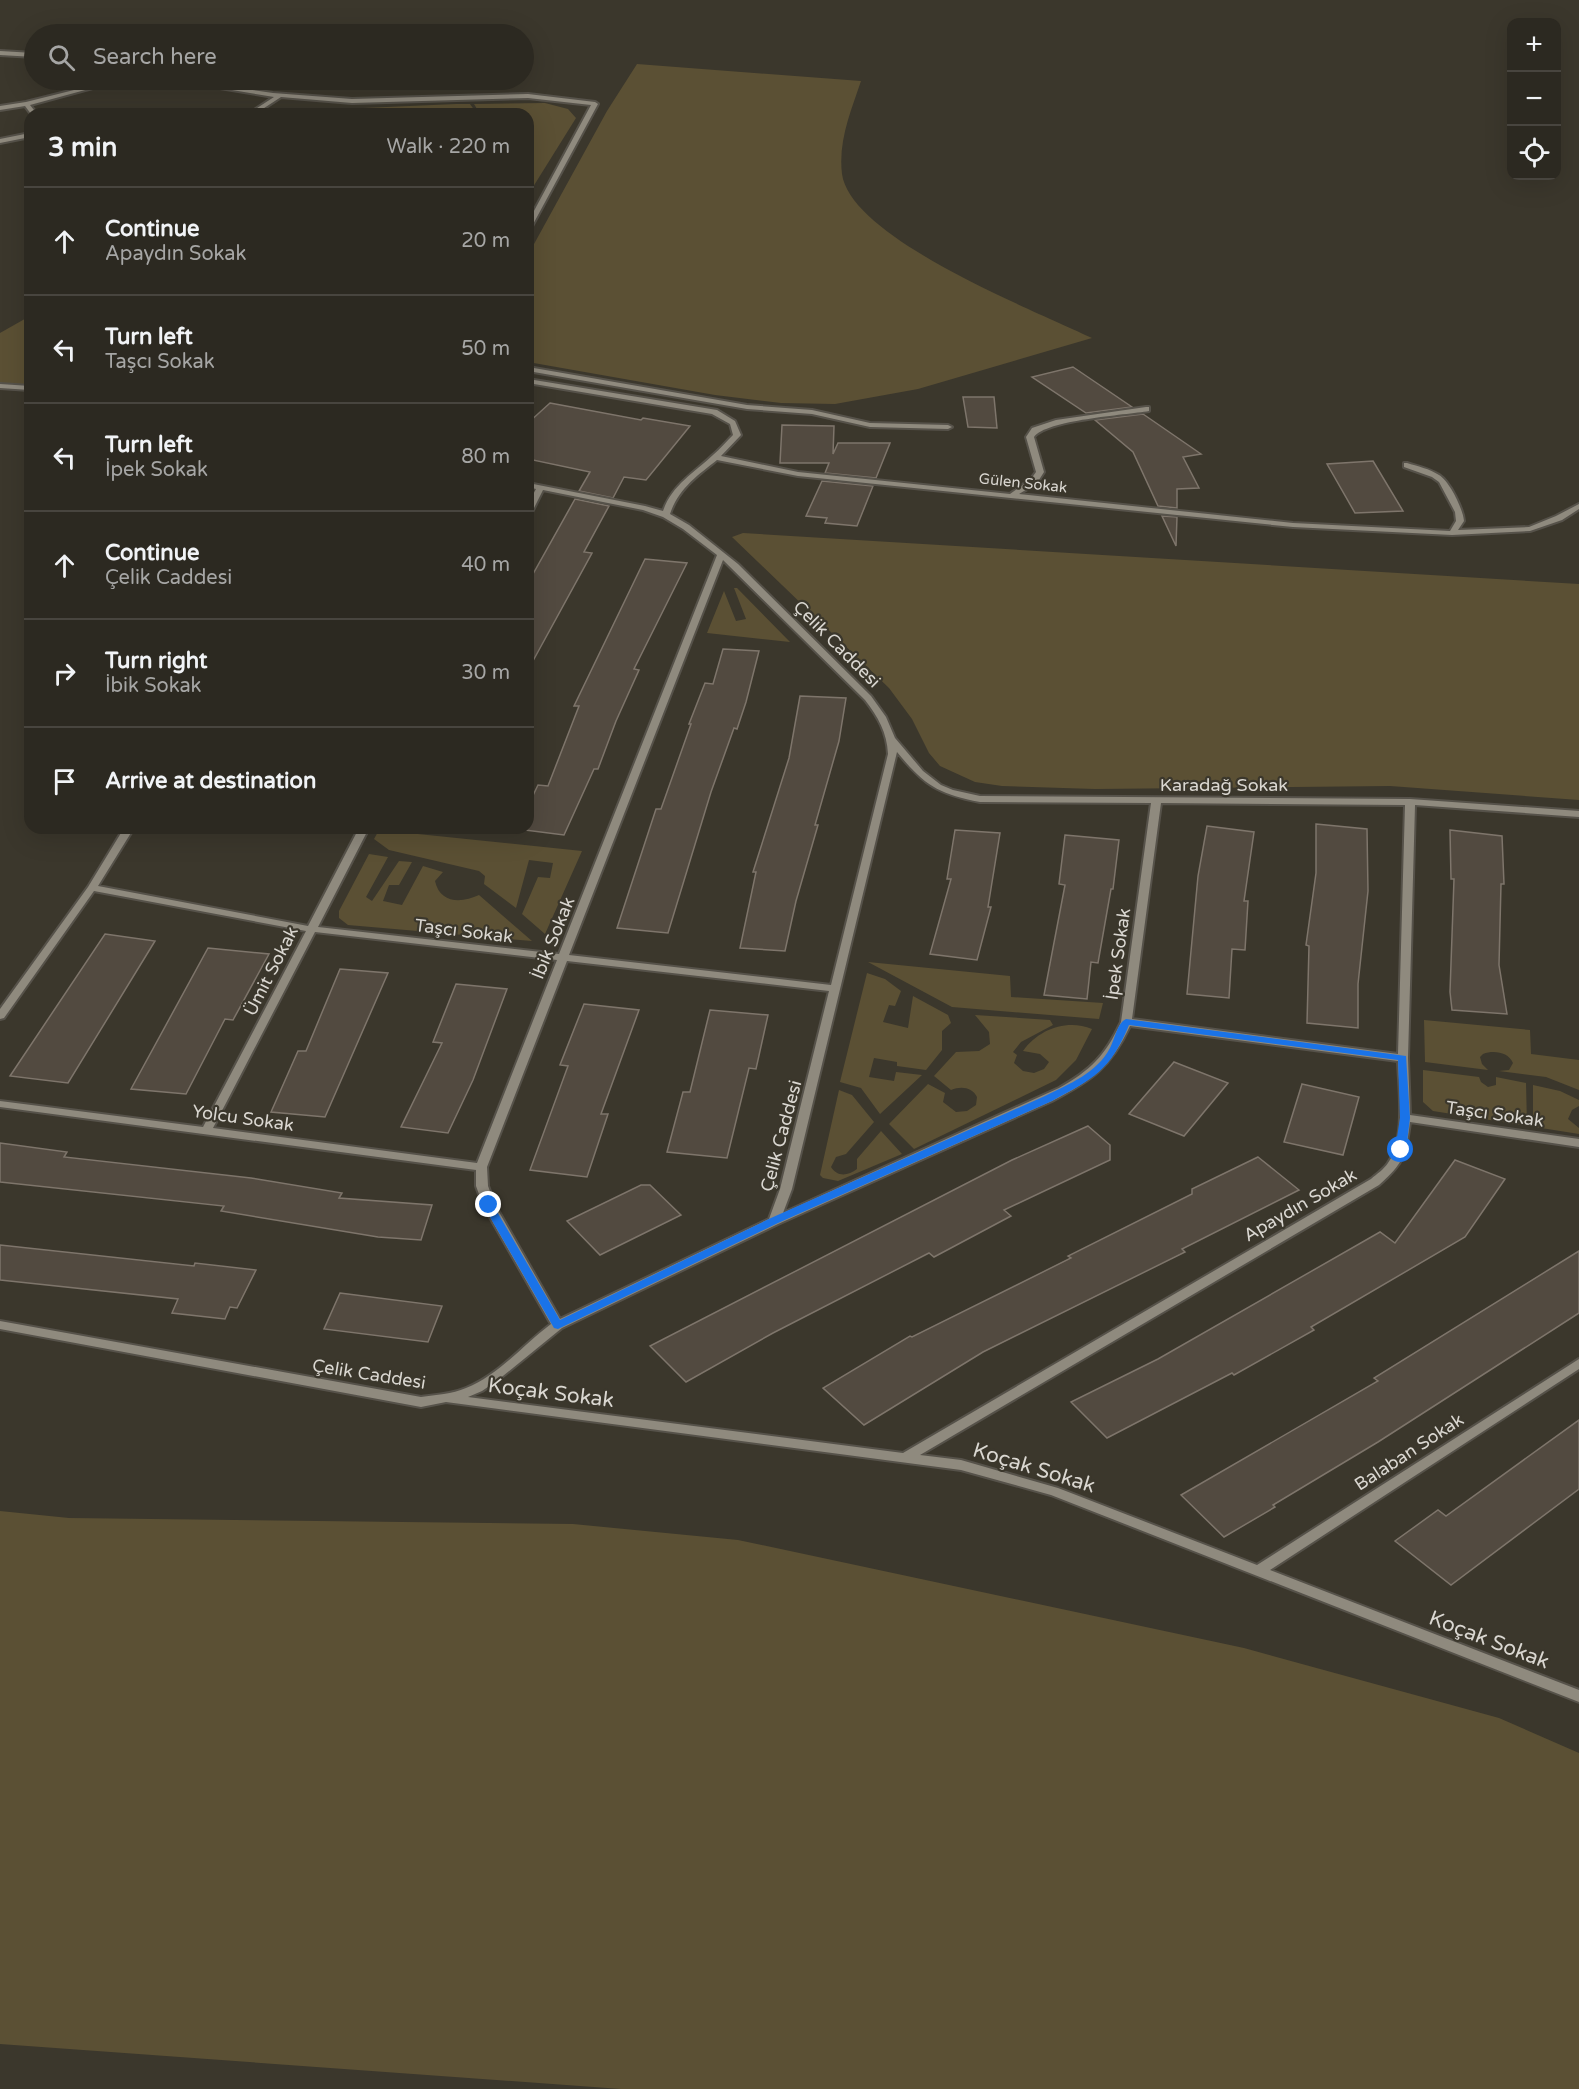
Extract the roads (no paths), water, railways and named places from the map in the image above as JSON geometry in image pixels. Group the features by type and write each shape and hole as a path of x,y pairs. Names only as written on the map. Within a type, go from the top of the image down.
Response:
{"street":[{"path":"0,53 24,54"},
{"path":"0,108 80,90"},
{"path":"246,90 281,95 373,101 528,96 595,104 534,217"},
{"path":"260,108 281,95"},
{"path":"26,104 29,108"},
{"path":"0,141 24,136"},
{"path":"534,370 747,407 812,412 870,424 948,428"},
{"path":"534,382 714,412 729,419 736,427 737,435 676,492 669,501 666,515"},
{"path":"0,386 24,388"},
{"path":"1013,495 1034,481 1040,472 1030,437 1035,430 1059,422 1146,409"},
{"name":"Gülen Sokak","path":"716,457 798,474 1293,525 1452,533 1530,529 1559,518 1579,506"},
{"path":"1407,465 1436,475 1442,481 1459,512 1460,521 1452,533"},
{"name":"Çelik Caddesi","path":"0,1325 421,1402 446,1399 483,1386 531,1344 558,1325 774,1221 786,1189 893,754 892,740 884,718 868,698 735,566 686,526 666,515 645,508 534,486"},
{"path":"534,500 541,487"},
{"name":"İbik Sokak","path":"481,1167 722,555"},
{"name":"Karadağ Sokak","path":"892,740 923,779 936,787 965,797 1156,802 1410,802 1579,814"},
{"name":"İpek Sokak","path":"774,1221 1048,1099 1085,1079 1109,1057 1126,1022 1156,802"},
{"name":"Apaydın Sokak","path":"908,1456 1375,1182 1392,1167 1401,1150 1405,1118 1403,1058 1410,802"},
{"path":"0,1016 92,888 125,834"},
{"name":"Ümit Sokak","path":"207,1130 361,834"},
{"name":"Taşcı Sokak","path":"92,888 311,929 562,960 835,989"},
{"path":"1126,1022 1403,1058"},
{"name":"Yolcu Sokak","path":"0,1104 481,1167"},
{"name":"Taşcı Sokak","path":"1405,1118 1579,1143"},
{"path":"481,1167 482,1186 489,1205 558,1325"},
{"name":"Balaban Sokak","path":"1258,1571 1579,1362"},
{"name":"Koçak Sokak","path":"446,1399 859,1452 908,1456 962,1465 1054,1491 1579,1696"}]}
